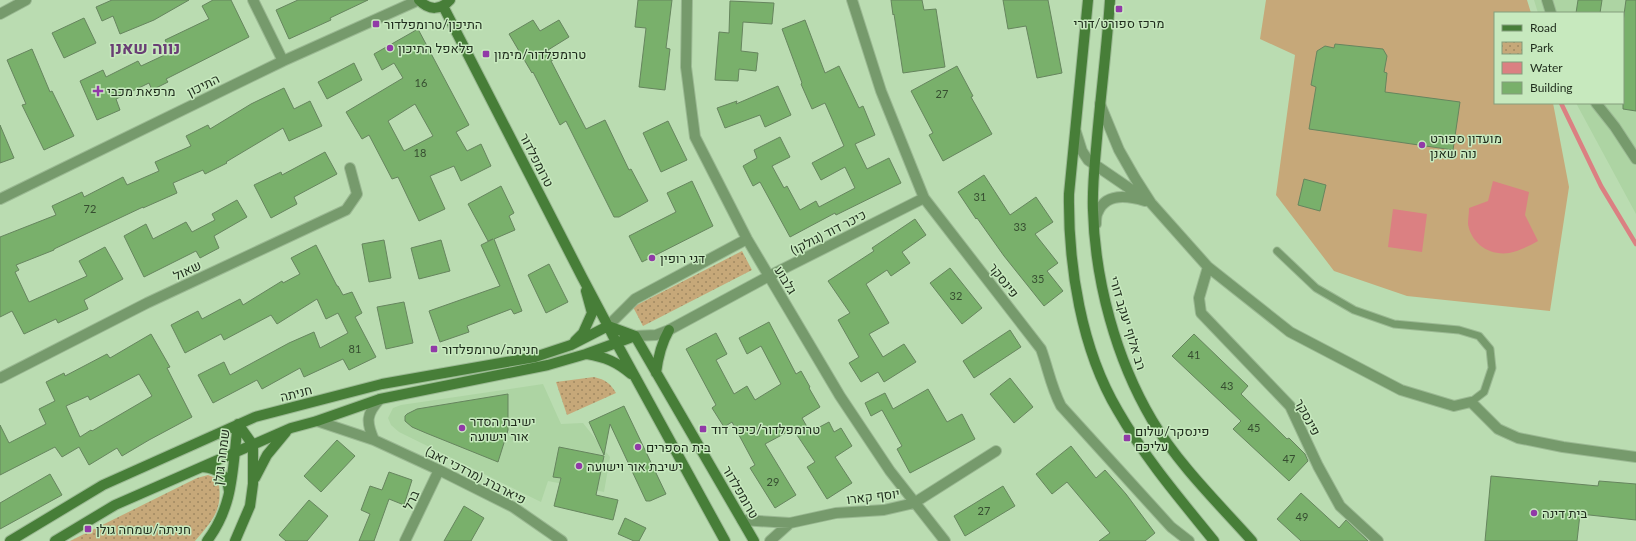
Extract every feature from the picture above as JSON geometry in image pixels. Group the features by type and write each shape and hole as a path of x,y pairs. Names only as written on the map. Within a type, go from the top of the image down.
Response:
{"street":[{"path":"0,14 26,0"},
{"path":"253,0 283,61"},
{"path":"419,0 428,7 433,8 447,3"},
{"name":"התיכון","path":"0,199 283,61 419,0"},
{"name":"גלבוע","path":"687,0 686,67 695,136 747,239 840,396 890,470 914,503 945,541"},
{"name":"פינסקר","path":"852,0 881,91 924,198 1041,348 1054,392 1061,406 1165,521 1179,534 1190,541"},
{"path":"1088,0 1069,217 1072,254 1080,306 1092,352 1117,410 1137,442 1214,541"},
{"name":"רב אלוף יעקב דורי","path":"1110,0 1095,164 1093,211 1094,233 1100,279 1107,308 1121,353 1135,390 1153,422 1177,455 1211,496 1252,541"},
{"path":"1547,0 1551,12"},
{"name":"טרומפלדור","path":"447,3 582,277 725,541"},
{"path":"1100,104 1119,150 1151,203 1208,267 1290,332 1401,390 1454,406 1472,402 1498,429 1518,438 1563,447 1636,457"},
{"path":"1597,104 1636,159"},
{"path":"1076,132 1082,151 1088,160 1151,203"},
{"name":"שאול","path":"0,378 147,302 346,210 356,194 350,168"},
{"path":"1094,233 1098,211 1111,199 1121,196 1151,203"},
{"name":"כיכר דוד (גולקו)","path":"635,336 656,334 669,330 769,276 924,198"},
{"path":"635,336 608,326 635,299 747,239"},
{"name":"פינסקר","path":"1208,267 1198,298 1201,313 1290,406 1318,466 1340,506 1378,541"},
{"path":"571,345 583,332 592,313 582,277"},
{"name":"חניתה","path":"10,541 103,485 255,417 382,384 535,357 571,345 608,326"},
{"path":"656,373 658,358 663,341 669,330"},
{"path":"56,541 115,505 291,428 317,421 380,399 548,365 586,354 635,336"},
{"name":"טרומפלדור","path":"635,336 754,541"},
{"path":"586,354 608,358 615,361 637,379"},
{"path":"374,440 369,429 369,418 372,408 380,399"},
{"name":"פיארברג (מרדכי זאב)","path":"317,421 374,440 439,470 513,507 562,541"},
{"name":"שמחה גולן","path":"238,424 253,445"},
{"name":"שמחה גולן","path":"207,541 224,510 229,494 235,463 234,452 238,424"},
{"path":"253,484 258,469 267,455 284,434 291,428"},
{"path":"235,541 250,506 253,484 253,445"},
{"name":"יוסף קארו","path":"770,541 790,523 836,513 884,510 914,503 996,451"},
{"path":"203,467 216,469 222,473 228,484 229,494"},
{"name":"ברל","path":"405,541 439,470"},
{"path":"742,520 790,523"}],"lane":[{"path":"1277,251 1316,288 1354,310 1394,324 1459,330 1478,336 1490,349 1492,368 1484,392 1472,402"}],"shaded area":[{"path":"1534,0 1636,0 1636,214 1577,104 1624,104 1624,12 1538,12"},
{"name":"ישיבת אור וישועה","path":"543,384 561,424 583,423 610,457 604,492 548,481 541,502 399,432 391,425 388,418 393,408 401,405"}],"green space":[{"name":"מועדון ספורט נוה שאנן","path":"1266,0 1527,0 1531,12 1494,12 1494,104 1553,104 1569,187 1550,311 1407,296 1334,271 1276,195 1295,55 1260,39"},
{"path":"742,251 752,270 643,326 633,307"},
{"path":"594,377 607,382 616,393 567,415 556,382"},
{"path":"208,475 218,479 218,506 212,520 195,541 70,541 197,478"}],"water":[{"path":"1493,181 1529,192 1525,215 1538,241 1516,251 1502,253 1482,247 1473,237 1468,224 1469,208 1488,201"},
{"path":"1393,209 1427,214 1422,252 1388,247"}],"building":[{"path":"112,0 189,0 154,20 120,34 113,16 102,21 96,7"},
{"path":"213,0 231,0 249,37 166,79 168,82 152,90 149,83 116,99 120,110 97,120 80,81 103,70 106,77 138,61 141,66 171,52 165,40 209,19 202,6"},
{"path":"298,0 368,0 330,18 331,20 289,39 276,10"},
{"path":"638,0 672,0 666,48 670,49 665,90 639,87 646,28 635,27"},
{"path":"891,0 922,0 924,10 936,9 945,67 903,73"},
{"path":"1003,0 1048,0 1062,73 1037,78 1026,26 1008,29"},
{"path":"1578,0 1602,0 1600,12 1576,12"},
{"path":"1626,0 1636,0 1636,111 1623,109 1624,15"},
{"path":"730,1 774,3 772,24 743,22 741,51 758,53 756,71 739,69 738,81 715,80 719,32 729,33"},
{"path":"84,18 96,43 64,58 52,33"},
{"path":"533,20 540,31 559,20 569,37 548,50 553,60 551,61 586,129 605,120 629,170 631,169 648,201 619,217 614,217 566,121 560,125 533,72 532,73 509,34"},
{"path":"805,20 825,73 839,66 859,108 863,106 875,135 855,144 867,169 889,158 901,183 836,215 835,213 790,237 760,182 753,186 743,166 757,158 754,150 780,137 790,157 772,166 784,188 787,186 800,210 816,201 819,207 855,188 845,167 821,180 812,163 844,146 825,103 812,109 801,84 802,83 782,29"},
{"path":"418,29 469,125 456,132 467,151 481,144 491,166 461,181 454,166 430,176 445,209 419,221 398,177 392,179 369,135 362,139 346,112 403,78 394,63 382,70 374,54","holes":["415,104 433,136 404,151 388,121"]},
{"path":"1335,44 1383,49 1387,56 1384,72 1387,73 1385,92 1460,102 1453,150 1309,129 1316,87 1311,85 1317,51 1325,46 1334,48"},
{"path":"32,49 50,92 52,91 74,136 44,150 22,105 26,104 7,60"},
{"path":"354,63 362,80 327,99 318,82"},
{"path":"957,66 973,96 971,97 992,134 943,161 929,135 933,133 911,91"},
{"path":"778,86 791,115 765,127 760,115 725,128 717,108 737,101 736,104"},
{"path":"284,88 294,109 310,101 322,126 289,141 283,128 226,162 227,163 205,174 203,170 173,183 177,193 143,207 54,250 16,265 19,270 15,272 29,302 87,276 79,261 105,247 123,279 84,300 88,309 58,323 56,319 24,334 12,311 0,317 0,237 56,215 52,206 82,192 84,197 123,177 127,185 159,171 155,162 191,146 186,136 208,125 210,129 251,104"},
{"path":"668,121 687,160 661,172 643,133"},
{"path":"0,125 14,158 0,163"},
{"path":"325,152 337,174 294,197 297,204 271,218 254,185 281,172 282,175"},
{"path":"984,175 1010,215 1036,197 1053,222 1035,234 1058,263 1047,271 1063,291 1044,306 1004,256 977,218 976,219 958,192"},
{"path":"1304,179 1326,185 1320,211 1298,205"},
{"path":"692,181 713,226 642,262 629,236 676,212 667,193"},
{"path":"501,186 514,213 509,216 515,230 494,239 522,311 514,314 511,309 467,326 469,332 440,342 429,311 500,286 481,245 493,239 488,241 468,204"},
{"path":"237,200 247,217 214,236 219,248 200,258 196,251 144,277 124,236 146,224 153,239 186,222 192,232 215,220 212,214"},
{"path":"915,219 926,235 902,252 910,263 891,276 887,270 866,284 889,323 869,334 883,357 904,344 916,362 884,382 878,372 861,382 849,363 859,357 838,320 850,313 828,281 874,251 872,248"},
{"path":"384,240 391,278 369,282 362,244"},
{"path":"441,240 450,271 419,279 411,248"},
{"path":"316,245 343,295 352,292 362,313 355,317 376,357 349,370 343,359 304,377 300,368 262,389 257,380 213,403 198,375 224,362 230,375 289,343 314,332 320,348 348,333 338,313 326,319 317,299 277,324 271,315 224,340 221,334 185,353 171,325 198,311 202,319 240,299 243,305 282,281 283,283 300,274 291,258"},
{"path":"549,264 568,302 546,313 528,275"},
{"path":"950,268 982,308 962,324 930,283"},
{"path":"404,302 413,343 386,349 377,307"},
{"path":"769,322 796,374 801,371 820,407 802,418 810,432 829,422 834,432 841,428 852,446 835,457 852,483 827,499 807,467 815,462 793,429 765,444 796,495 775,508 750,468 755,465 732,422 724,427 712,408 716,405 686,349 716,333 727,354 716,360 734,394 747,386 755,400 781,384 761,346 747,354 739,338"},
{"path":"1010,330 1021,347 974,378 963,361"},
{"path":"151,334 170,367 167,368 192,417 122,456 117,448 89,465 79,447 62,457 55,447 0,475 0,425 9,443 46,424 39,409 55,401 46,382 64,373 65,376 107,354 110,358","holes":["139,374 152,396 80,437 66,406 88,396 90,400"]},
{"path":"1194,334 1248,386 1241,394 1287,439 1289,438 1305,454 1308,461 1289,481 1233,429 1241,421 1172,356"},
{"path":"1010,378 1033,407 1014,423 990,394"},
{"path":"928,389 947,422 962,414 975,439 910,473 897,449 902,446 882,410 871,416 865,403 885,393 893,409"},
{"name":"ישיבת הסדר אור וישועה","path":"508,394 508,430 498,462 412,427 405,421 405,416 407,414 417,409"},
{"path":"624,406 666,494 650,501 646,501 610,424 604,455 589,422"},
{"path":"337,440 355,456 321,492 304,476"},
{"path":"1071,446 1096,478 1105,470 1126,494 1155,533 1145,541 1099,541 1110,533 1067,482 1052,494 1036,474"},
{"path":"559,447 604,456 596,495 618,500 613,520 554,506 561,478 553,477"},
{"path":"389,472 412,480 404,505 389,499 374,541 359,541 370,514 361,510 370,486 382,490"},
{"path":"50,474 62,495 0,529 0,503"},
{"name":"בית דינה","path":"1491,476 1598,486 1599,481 1636,484 1636,520 1580,514 1577,541 1485,541"},
{"path":"1003,486 1015,506 965,536 954,516"},
{"path":"1301,493 1339,528 1346,520 1368,541 1301,541 1277,519"},
{"path":"309,500 328,516 307,541 286,541 279,535"},
{"path":"464,506 484,518 471,541 444,541"},
{"path":"625,518 646,528 639,541 634,541 618,534"}],"waterway":[{"path":"1561,104 1601,186 1636,244"}],"place":[{"name":"מרכז ספורט/דורי","path":"1119,9"},
{"name":"התיכון/טרומפלדור","path":"376,24"},
{"name":"פלאפל התיכון","path":"390,48"},
{"name":"טרומפלדור/מימון","path":"486,54"},
{"name":"מרפאת מכבי","path":"98,91"},
{"name":"מועדון ספורט נוה שאנן","path":"1422,145"},
{"name":"דגי רופין","path":"652,258"},
{"name":"חניתה/טרומפלדור","path":"434,349"},
{"name":"ישיבת הסדר אור וישועה","path":"462,428"},
{"name":"טרומפלדור/כיכר דוד","path":"703,429"},
{"name":"פינסקר/שלום עליכם","path":"1127,438"},
{"name":"בית הספרים","path":"638,447"},
{"name":"ישיבת אור וישועה","path":"579,466"},
{"name":"בית דינה","path":"1534,513"},
{"name":"חניתה/שמחה גולן","path":"88,529"}],"district":[{"name":"נווה שאנן","path":"145,48"}]}
